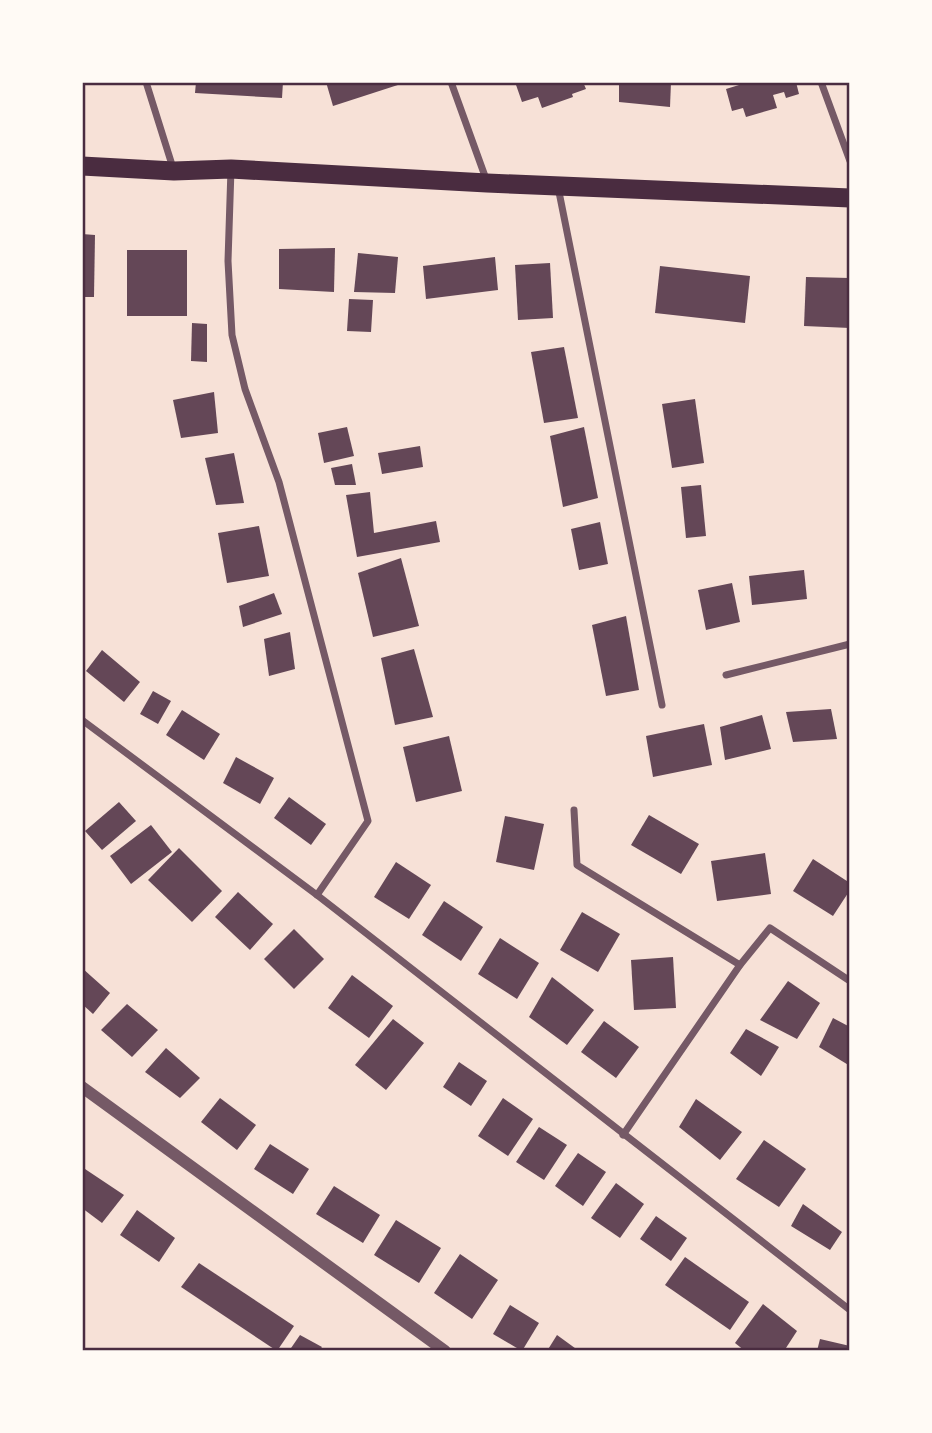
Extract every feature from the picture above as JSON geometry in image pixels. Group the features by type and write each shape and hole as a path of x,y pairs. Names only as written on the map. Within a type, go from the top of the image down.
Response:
{"highway":[{"path":"82,166 174,171 231,169 850,198"}],"street":[{"path":"146,82 174,171"},
{"path":"451,82 487,183"},
{"path":"821,82 850,160"},
{"path":"231,169 228,261 232,335 245,388 279,482 368,821 317,895"},
{"path":"558,186 662,705"},
{"path":"726,675 850,644"},
{"path":"82,720 317,895 850,1310"},
{"path":"575,810 577,865 740,965"},
{"path":"624,1135 740,965 770,928 850,981"},
{"path":"84,1091 445,1351"}],"building":[{"path":"196,82 283,82 282,98 195,93"},
{"path":"326,82 404,82 404,83 333,106"},
{"path":"515,82 583,82 586,89 572,94 573,97 542,108 538,97 522,102"},
{"path":"619,82 671,82 670,107 619,102"},
{"path":"739,82 796,82 799,94 786,98 784,92 773,95 777,108 746,117 743,108 732,111 726,89 739,85"},
{"path":"82,234 95,235 94,297 82,297"},
{"path":"335,248 334,292 279,289 279,249"},
{"path":"127,250 187,250 187,316 127,316"},
{"path":"358,253 398,257 395,293 354,292"},
{"path":"495,257 498,290 426,299 423,266"},
{"path":"550,263 553,318 518,320 515,265"},
{"path":"660,266 750,276 745,323 655,313"},
{"path":"806,277 850,278 850,328 804,326"},
{"path":"349,299 373,300 371,332 347,331"},
{"path":"192,323 207,324 207,362 191,361"},
{"path":"564,347 578,418 544,423 531,352"},
{"path":"214,392 218,433 181,438 173,400"},
{"path":"695,399 704,463 672,468 662,404"},
{"path":"347,427 354,456 324,463 318,433"},
{"path":"584,427 598,498 563,507 550,436"},
{"path":"420,446 423,467 382,474 378,453"},
{"path":"234,453 244,503 216,505 205,458"},
{"path":"352,464 356,485 335,485 331,468"},
{"path":"701,485 706,536 686,538 681,487"},
{"path":"370,492 374,533 436,521 440,542 357,557 346,495"},
{"path":"600,522 608,564 579,570 571,529"},
{"path":"259,526 269,576 227,583 218,533"},
{"path":"401,558 419,626 373,637 358,573"},
{"path":"804,570 807,599 752,605 749,576"},
{"path":"732,583 740,622 706,630 698,590"},
{"path":"274,593 282,614 243,627 239,606"},
{"path":"626,616 639,690 606,696 592,625"},
{"path":"290,632 295,669 269,676 264,639"},
{"path":"414,649 433,717 395,725 381,658"},
{"path":"102,650 140,682 124,702 86,671"},
{"path":"153,691 171,701 158,724 140,714"},
{"path":"831,709 837,739 793,742 786,712"},
{"path":"182,710 220,734 204,760 166,735"},
{"path":"762,715 771,749 725,760 720,727"},
{"path":"704,724 712,765 653,777 646,736"},
{"path":"449,736 462,791 416,802 403,747"},
{"path":"236,757 274,778 260,804 223,783"},
{"path":"289,797 326,824 311,845 274,818"},
{"path":"119,802 136,821 102,850 85,831"},
{"path":"649,815 699,844 681,874 631,845"},
{"path":"505,816 544,824 534,870 496,862"},
{"path":"151,825 172,852 131,884 110,856"},
{"path":"179,848 222,891 192,922 148,880"},
{"path":"765,853 771,894 717,901 711,861"},
{"path":"813,859 850,883 850,890 833,916 793,891"},
{"path":"396,862 431,885 409,919 374,897"},
{"path":"238,892 273,924 250,950 215,917"},
{"path":"444,901 483,927 461,961 422,935"},
{"path":"582,912 620,934 598,972 560,950"},
{"path":"294,929 324,959 294,989 264,959"},
{"path":"500,938 539,963 517,999 478,974"},
{"path":"673,957 676,1008 634,1010 631,960"},
{"path":"82,968 110,993 93,1014 82,1004"},
{"path":"352,975 393,1006 369,1038 328,1008"},
{"path":"552,977 594,1010 567,1045 529,1017"},
{"path":"788,981 820,1003 797,1039 760,1020"},
{"path":"127,1004 158,1030 132,1057 101,1030"},
{"path":"833,1018 850,1027 850,1066 819,1047"},
{"path":"393,1019 424,1043 386,1090 355,1065"},
{"path":"604,1021 639,1047 616,1078 581,1052"},
{"path":"746,1029 779,1047 761,1076 730,1053"},
{"path":"166,1048 200,1078 180,1098 145,1072"},
{"path":"459,1062 487,1081 471,1106 443,1087"},
{"path":"220,1098 256,1125 237,1150 201,1122"},
{"path":"503,1098 533,1119 508,1156 478,1136"},
{"path":"696,1099 742,1132 720,1160 679,1127"},
{"path":"539,1127 567,1145 544,1180 516,1162"},
{"path":"764,1140 806,1169 779,1207 736,1179"},
{"path":"270,1144 309,1169 293,1194 254,1169"},
{"path":"578,1153 606,1172 583,1206 555,1186"},
{"path":"82,1167 124,1195 102,1223 82,1208"},
{"path":"616,1183 644,1204 620,1238 591,1218"},
{"path":"334,1186 380,1215 363,1243 316,1214"},
{"path":"803,1204 842,1232 830,1250 791,1226"},
{"path":"137,1210 175,1238 159,1262 120,1235"},
{"path":"656,1216 687,1238 671,1261 640,1239"},
{"path":"396,1220 441,1248 419,1283 374,1255"},
{"path":"460,1254 498,1280 472,1319 434,1293"},
{"path":"685,1257 749,1302 730,1330 665,1285"},
{"path":"199,1263 294,1326 277,1351 181,1287"},
{"path":"763,1304 797,1331 784,1351 745,1351 735,1343"},
{"path":"510,1305 539,1323 522,1351 493,1334"},
{"path":"300,1335 322,1347 319,1351 289,1351"},
{"path":"557,1335 579,1351 547,1351"},
{"path":"820,1339 850,1346 850,1351 817,1351"}]}
